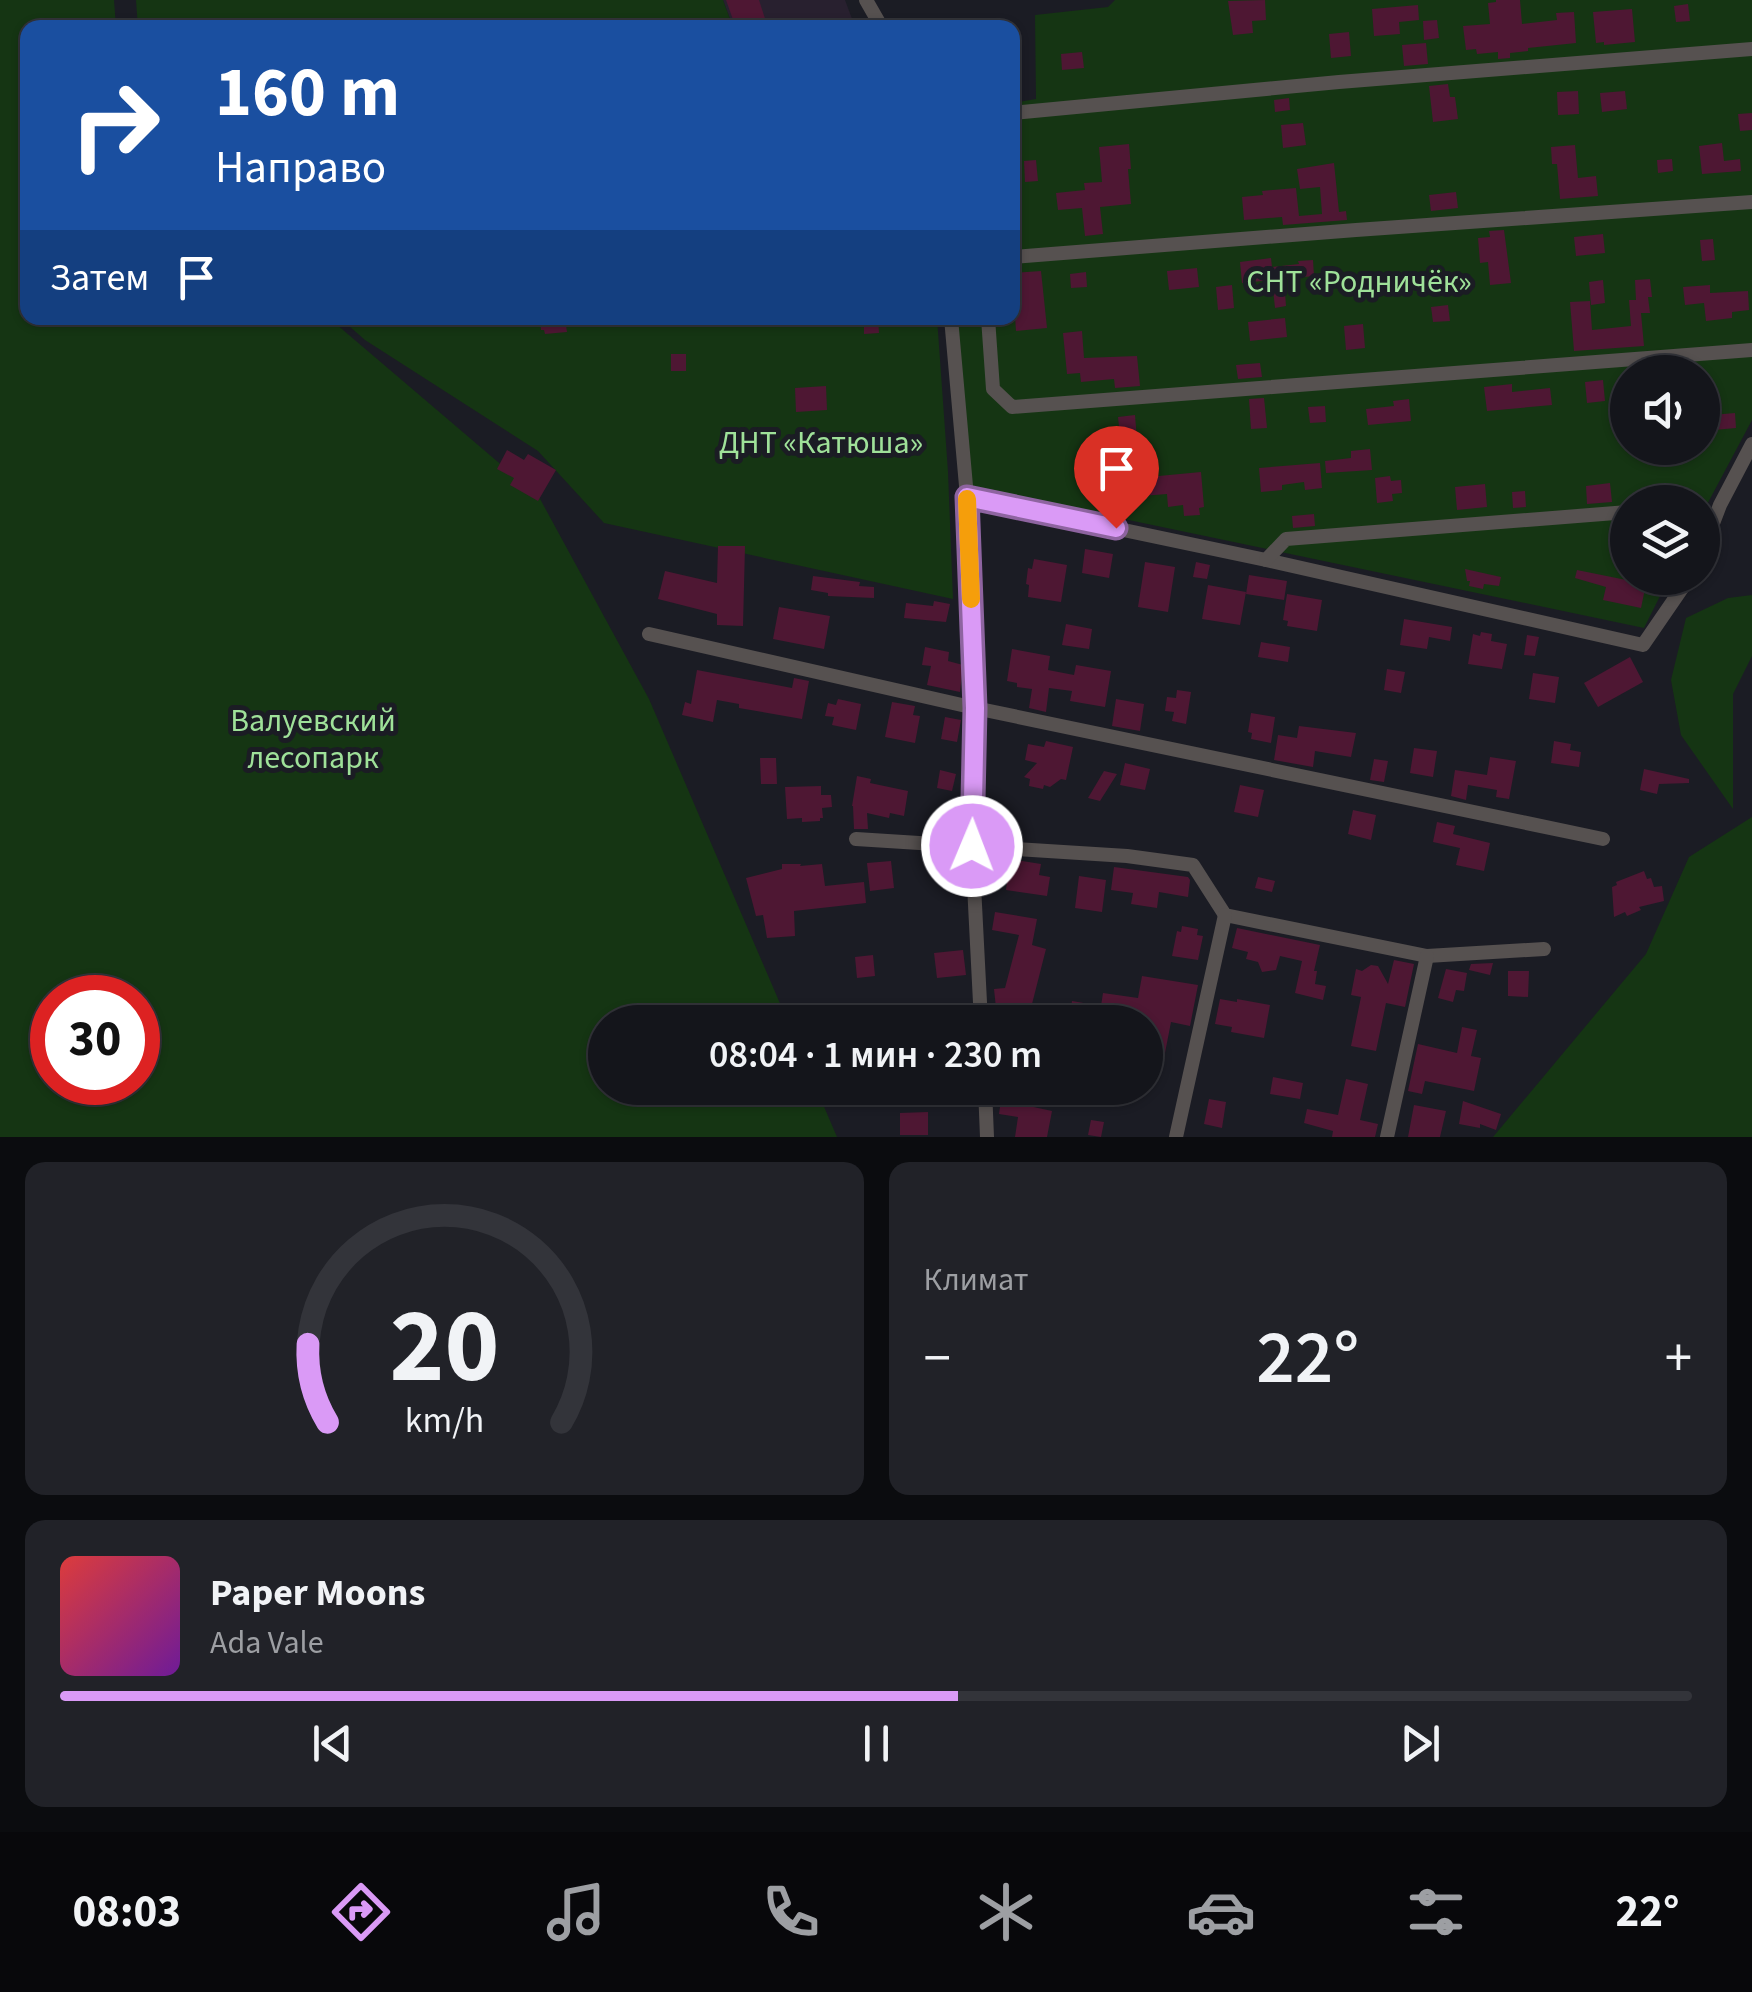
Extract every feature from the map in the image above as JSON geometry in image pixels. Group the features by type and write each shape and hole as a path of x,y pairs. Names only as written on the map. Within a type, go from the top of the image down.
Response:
{"street":[{"path":"1020,112 1752,49"},
{"path":"1020,256 1752,202"},
{"path":"952,325 967,497 975,708 972,846 980,1005"},
{"path":"988,325 993,389 1012,407 1752,350"},
{"path":"1720,505 1752,444"},
{"path":"967,497 1643,645 1677,595"},
{"path":"1266,560 1286,539 1610,513"},
{"path":"650,634 975,708 1603,838"},
{"path":"856,840 1127,856 1193,866 1225,915 1427,956 1544,949"},
{"path":"1176,1137 1225,915"},
{"path":"1387,1137 1427,956"},
{"path":"986,1105 987,1137"}],"shaded area":[{"path":"723,0 845,0 852,20 730,20"}],"green space":[{"name":"Валуевский лесопарк","path":"0,0 114,0 115,20 20,20 20,325 337,325 539,497 649,699 781,1005 588,1005 588,1105 823,1105 837,1137 0,1137"},
{"path":"136,0 723,0 730,20 137,20"},
{"name":"СНТ «Родничёк»","path":"1115,0 1752,0 1752,420 1717,485 1610,485 1610,595 1660,595 1644,628 971,487 958,325 1020,325 1020,102 1036,99 1035,15 1108,7"},
{"name":"ДНТ «Катюша»","path":"348,325 938,325 953,599 604,523 538,451 365,340"},
{"path":"1752,595 1752,656 1733,694 1733,809 1681,735 1671,680 1686,618 1728,598"},
{"path":"1752,817 1752,1137 1493,1137 1646,954 1689,857"}],"building":[{"path":"726,0 759,0 765,20 733,20"},
{"path":"1265,0 1266,20 1252,21 1253,33 1233,35 1228,1"},
{"path":"1520,0 1522,24 1557,20 1556,13 1574,12 1576,43 1528,48 1510,53 1510,58 1498,59 1498,52 1477,54 1476,49 1466,50 1463,26 1490,24 1488,3"},
{"path":"1688,4 1690,21 1676,22 1674,6"},
{"path":"1418,5 1419,20 1399,22 1400,34 1374,36 1372,9"},
{"path":"1632,9 1635,42 1596,43 1593,12"},
{"path":"1437,20 1439,38 1424,40 1423,21"},
{"path":"1349,32 1351,56 1331,58 1329,34"},
{"path":"1426,43 1428,64 1404,66 1402,45"},
{"path":"1082,52 1084,68 1062,70 1061,54"},
{"path":"1448,84 1450,97 1455,97 1458,119 1433,122 1429,86"},
{"path":"1578,91 1579,114 1558,115 1557,92"},
{"path":"1625,91 1627,109 1602,112 1600,93"},
{"path":"1289,98 1290,110 1275,112 1274,100"},
{"path":"1752,113 1752,130 1740,131 1738,114"},
{"path":"1303,123 1306,145 1283,148 1281,125"},
{"path":"1722,143 1724,161 1740,159 1741,171 1702,174 1699,146"},
{"path":"1129,144 1131,204 1100,207 1103,234 1085,236 1082,208 1058,210 1056,193 1085,190 1084,183 1102,182 1099,147"},
{"path":"1575,145 1578,178 1596,176 1598,196 1560,199 1557,164 1552,164 1551,147"},
{"path":"1672,159 1673,171 1658,173 1657,160"},
{"path":"1036,160 1038,181 1025,182 1024,161"},
{"path":"1334,163 1339,212 1346,211 1347,220 1283,225 1282,217 1244,220 1242,197 1296,188 1299,216 1322,214 1320,187 1300,189 1297,169"},
{"path":"1456,192 1458,208 1431,211 1429,195"},
{"path":"1504,230 1511,283 1490,285 1488,262 1480,263 1478,238 1490,237 1489,231"},
{"path":"1603,234 1605,253 1576,256 1574,237"},
{"path":"1713,239 1715,260 1702,261 1700,240"},
{"path":"1271,258 1272,267 1313,260 1314,276 1284,279 1286,306 1275,308 1272,280 1242,283 1240,262"},
{"path":"1197,268 1199,287 1169,290 1167,271"},
{"path":"1041,271 1047,328 1016,331 1016,325 1020,325 1020,272"},
{"path":"1086,272 1087,287 1071,288 1070,274"},
{"path":"1650,279 1650,313 1641,313 1644,346 1574,351 1570,302 1590,301 1592,330 1631,326 1629,300 1636,300 1635,280"},
{"path":"1603,280 1605,303 1591,305 1589,282"},
{"path":"1232,285 1234,308 1218,310 1216,287"},
{"path":"1710,285 1710,293 1748,291 1749,310 1732,312 1732,318 1706,321 1704,303 1685,305 1683,287"},
{"path":"1448,305 1450,321 1433,322 1431,307"},
{"path":"1285,318 1287,337 1250,341 1248,322"},
{"path":"1363,324 1365,348 1346,350 1344,326"},
{"path":"541,325 566,325 567,332 545,334"},
{"path":"864,325 878,325 879,333 864,334"},
{"path":"1082,331 1084,358 1137,356 1140,386 1115,388 1114,379 1081,382 1080,373 1067,374 1063,333"},
{"path":"671,354 686,354 686,371 671,371"},
{"path":"1260,363 1262,377 1238,379 1236,365"},
{"path":"1603,380 1605,401 1587,403 1585,382"},
{"path":"1512,384 1512,392 1550,388 1552,405 1487,411 1484,387"},
{"path":"826,386 827,410 796,412 795,388"},
{"path":"1264,398 1267,428 1251,429 1249,399"},
{"path":"1409,399 1411,421 1368,425 1366,409 1394,406 1393,401"},
{"path":"1325,406 1326,422 1310,423 1308,407"},
{"path":"1735,413 1736,428 1720,429 1720,414"},
{"path":"1135,415 1138,452 1122,454 1118,417"},
{"path":"1370,449 1372,470 1326,473 1325,461 1351,458 1351,451"},
{"path":"507,450 524,460 528,454 556,470 538,501 510,485 514,478 497,469"},
{"path":"1118,463 1119,482 1103,484 1101,464"},
{"path":"1320,463 1322,488 1305,490 1304,482 1261,492 1259,468"},
{"path":"1201,472 1204,507 1199,508 1200,515 1184,516 1183,505 1168,507 1167,494 1129,497 1127,479"},
{"path":"1390,476 1391,481 1401,480 1402,493 1392,494 1393,501 1377,503 1375,478"},
{"path":"1610,483 1610,502 1587,504 1586,486"},
{"path":"1485,484 1487,507 1457,510 1455,487"},
{"path":"1525,491 1526,507 1513,508 1512,492"},
{"path":"1314,514 1315,526 1293,528 1292,516"},
{"path":"718,546 745,546 743,626 717,625 717,614 658,599 665,571 717,583"},
{"path":"1085,549 1113,554 1109,578 1082,573"},
{"path":"1034,559 1067,565 1061,602 1028,597 1028,568 1032,569"},
{"path":"1145,562 1175,567 1168,612 1138,607"},
{"path":"1196,562 1210,565 1207,579 1193,577"},
{"path":"1465,569 1501,577 1499,586 1469,586"},
{"path":"1577,570 1610,577 1610,595 1644,595 1641,608 1603,600 1606,587 1575,578"},
{"path":"1249,575 1287,581 1284,600 1246,594"},
{"path":"813,576 874,587 874,598 828,596 811,590"},
{"path":"1208,585 1246,592 1240,625 1202,619"},
{"path":"1287,594 1322,600 1317,631 1287,626 1288,621 1283,620"},
{"path":"934,601 950,604 946,622 904,618 906,603 933,606"},
{"path":"779,607 830,616 824,649 773,639"},
{"path":"1404,619 1452,627 1450,641 1429,637 1427,649 1400,645"},
{"path":"1066,624 1092,629 1089,649 1062,645"},
{"path":"1481,632 1492,634 1491,641 1507,644 1502,669 1468,664 1473,634 1480,636"},
{"path":"1527,635 1539,637 1535,656 1524,655"},
{"path":"1261,642 1290,647 1288,662 1258,657"},
{"path":"925,647 949,652 948,661 963,665 960,692 927,685 931,666 922,665"},
{"path":"1012,649 1050,656 1048,670 1074,675 1076,665 1111,671 1105,707 1070,701 1072,691 1049,688 1046,712 1029,708 1032,689 1007,681"},
{"path":"1630,657 1643,682 1598,707 1584,683"},
{"path":"1387,669 1405,672 1401,693 1384,690"},
{"path":"697,670 792,688 794,678 809,681 802,719 739,708 739,704 717,700 713,722 682,715 685,702 691,704"},
{"path":"1533,673 1559,677 1555,703 1529,699"},
{"path":"1177,690 1191,692 1186,724 1172,721 1174,712 1165,711 1167,697 1176,698"},
{"path":"838,699 861,704 856,730 832,725 834,717 825,716 828,703 836,705"},
{"path":"1116,699 1144,704 1140,731 1112,726"},
{"path":"892,702 915,706 913,715 920,716 915,743 885,737"},
{"path":"1251,713 1275,717 1271,743 1251,739"},
{"path":"945,717 961,720 957,742 941,739"},
{"path":"1299,726 1356,733 1351,757 1315,751 1313,767 1274,760 1278,735 1297,738"},
{"path":"1046,741 1073,747 1066,780 1050,787 1044,785 1043,789 1029,786 1030,779 1024,777 1037,763 1025,760 1028,744 1044,747"},
{"path":"1554,741 1571,744 1570,750 1581,752 1579,767 1551,763"},
{"path":"1414,748 1437,751 1433,777 1410,773"},
{"path":"1490,757 1516,761 1509,799 1496,797 1497,790 1468,785 1466,800 1451,796 1455,770 1487,775"},
{"path":"760,758 776,758 777,784 761,784"},
{"path":"1374,759 1388,761 1384,782 1370,780"},
{"path":"1125,763 1150,769 1145,790 1120,785"},
{"path":"1644,769 1689,779 1689,783 1659,784 1657,794 1640,790"},
{"path":"940,770 956,774 952,791 937,788"},
{"path":"1104,771 1117,774 1100,801 1088,798"},
{"path":"857,776 871,779 870,783 908,791 904,816 890,813 889,818 867,813 868,829 854,829 852,806"},
{"path":"1240,785 1264,790 1258,817 1234,812"},
{"path":"821,786 821,795 831,795 832,807 822,808 820,821 787,819 785,787"},
{"path":"1353,810 1376,815 1371,840 1348,834"},
{"path":"1437,822 1455,826 1453,834 1490,843 1484,871 1456,865 1460,848 1433,842"},
{"path":"1010,859 1041,864 1039,875 1050,877 1047,896 1006,890"},
{"path":"891,861 894,888 870,891 867,863"},
{"path":"782,864 822,864 825,886 864,882 866,903 794,911 795,936 767,938 763,915 756,916 746,878 782,869"},
{"path":"1114,867 1188,877 1188,897 1159,892 1157,908 1131,904 1133,893 1111,890"},
{"path":"1644,871 1654,887 1662,886 1664,901 1639,907 1641,910 1627,916 1625,912 1614,917 1612,887"},
{"path":"1079,876 1106,880 1102,912 1075,908"},
{"path":"1258,877 1275,881 1272,892 1255,888"},
{"path":"995,912 1037,919 1032,945 1046,949 1032,1004 1037,1005 996,1005 994,989 1005,988 1019,935 992,930"},
{"path":"1182,926 1198,929 1197,935 1203,936 1198,960 1172,956 1177,931 1181,932"},
{"path":"1237,928 1320,945 1314,971 1315,984 1326,986 1323,1000 1295,993 1302,961 1280,956 1276,970 1262,972 1258,962 1246,959 1248,952 1232,948"},
{"path":"963,950 966,975 937,978 934,953"},
{"path":"873,955 875,976 857,978 855,957"},
{"path":"1394,960 1414,964 1405,1007 1386,1003 1376,1051 1351,1046 1361,997 1351,995 1356,969 1378,966 1388,984"},
{"path":"1493,963 1490,975 1469,970 1471,964"},
{"path":"1446,969 1467,973 1464,991 1456,990 1453,1002 1438,998"},
{"path":"1508,971 1529,971 1528,997 1508,996"},
{"path":"1142,976 1198,985 1190,1026 1171,1022 1164,1058 1163,1005 1101,1005 1103,993 1138,998"},
{"path":"1220,999 1270,1005 1264,1038 1231,1032 1232,1027 1215,1024"},
{"path":"1462,1027 1477,1030 1471,1056 1481,1058 1474,1091 1425,1081 1422,1094 1408,1091 1418,1044 1457,1053"},
{"path":"1273,1077 1303,1083 1300,1099 1270,1094"},
{"path":"1346,1079 1368,1084 1360,1120 1378,1124 1375,1137 1332,1137 1333,1131 1304,1123 1307,1109 1338,1115"},
{"path":"1209,1099 1226,1102 1222,1128 1204,1124"},
{"path":"1463,1101 1501,1114 1496,1130 1480,1124 1480,1128 1459,1124"},
{"path":"1000,1105 1052,1111 1047,1137 1015,1137 1018,1117 999,1114"},
{"path":"1414,1105 1446,1111 1440,1137 1408,1137"},
{"path":"928,1112 928,1135 900,1135 900,1113"},
{"path":"1091,1120 1104,1122 1101,1137 1088,1135"}],"slow traffic":[{"path":"967,499 971,599"}],"route":[{"path":"972,846 975,708 967,497 1116,528"}]}
